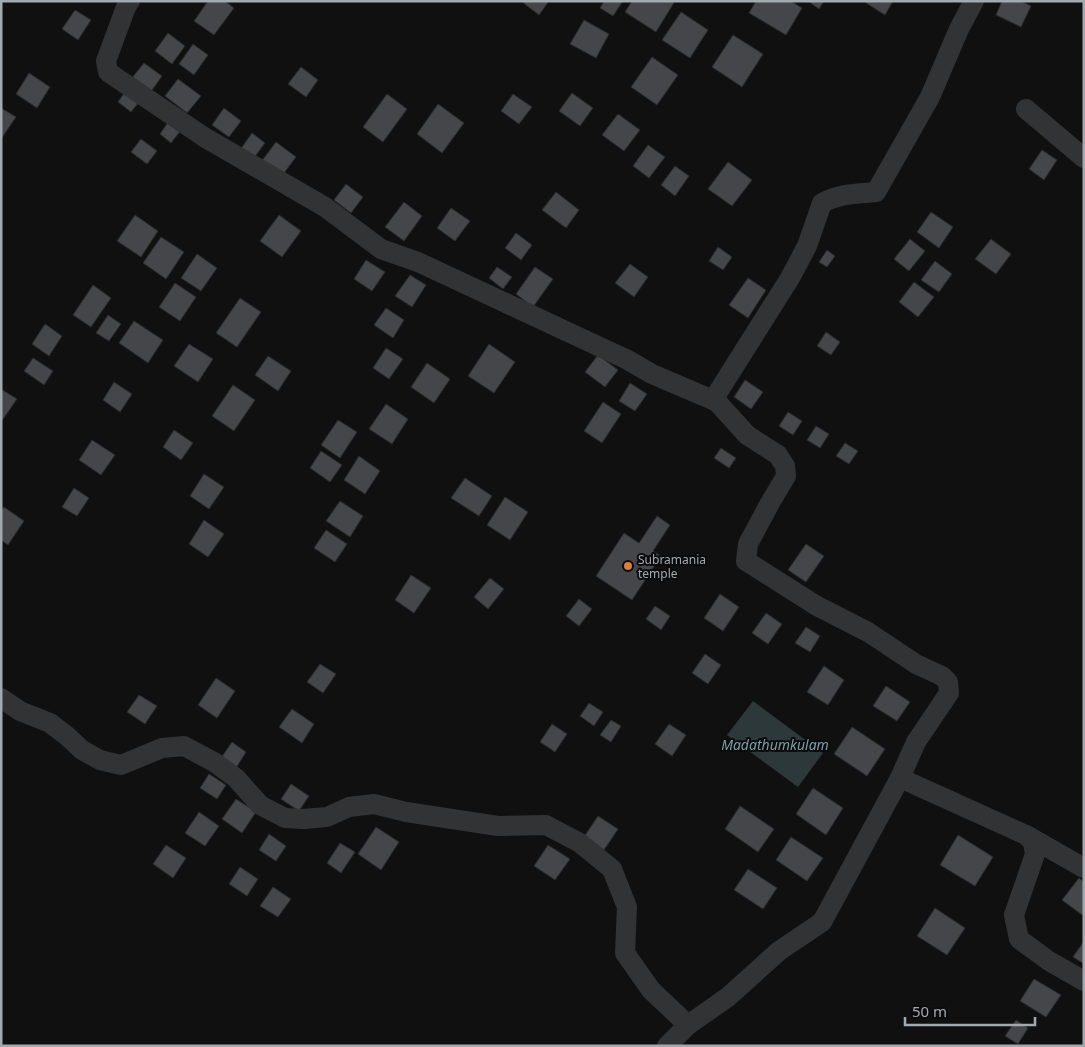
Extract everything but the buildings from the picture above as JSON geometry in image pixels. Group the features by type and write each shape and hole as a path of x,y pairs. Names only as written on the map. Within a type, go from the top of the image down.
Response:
{"street":[{"path":"130,1 106,61 108,72 246,162 325,207 380,250 418,262 600,347 652,374 718,403 746,435 778,455 786,466 786,476 748,544 746,560 817,606 868,632 916,664 942,676 948,682 949,693 916,742 900,778 822,922 779,951 728,997 688,1025 667,1046"},
{"path":"713,400 790,278 807,246 822,203 832,197 876,192 930,98 958,29 974,1"},
{"path":"1026,109 1084,158"},
{"path":"1,698 20,711 50,723 82,750 100,760 121,765 162,748 184,746 214,762 236,778 260,805 285,818 327,817 349,807 374,804 406,812 498,826 546,825 580,844 612,869 627,906 625,953 651,990 688,1025"},
{"path":"900,778 1026,835 1084,868"},
{"path":"1026,835 1032,842 1035,854 1014,915 1019,939 1049,961 1084,981"}],"water":[{"name":"Madathumkulam","path":"753,701 823,753 798,787 727,735"}],"place":[{"name":"Subramania temple","path":"628,566"}]}
